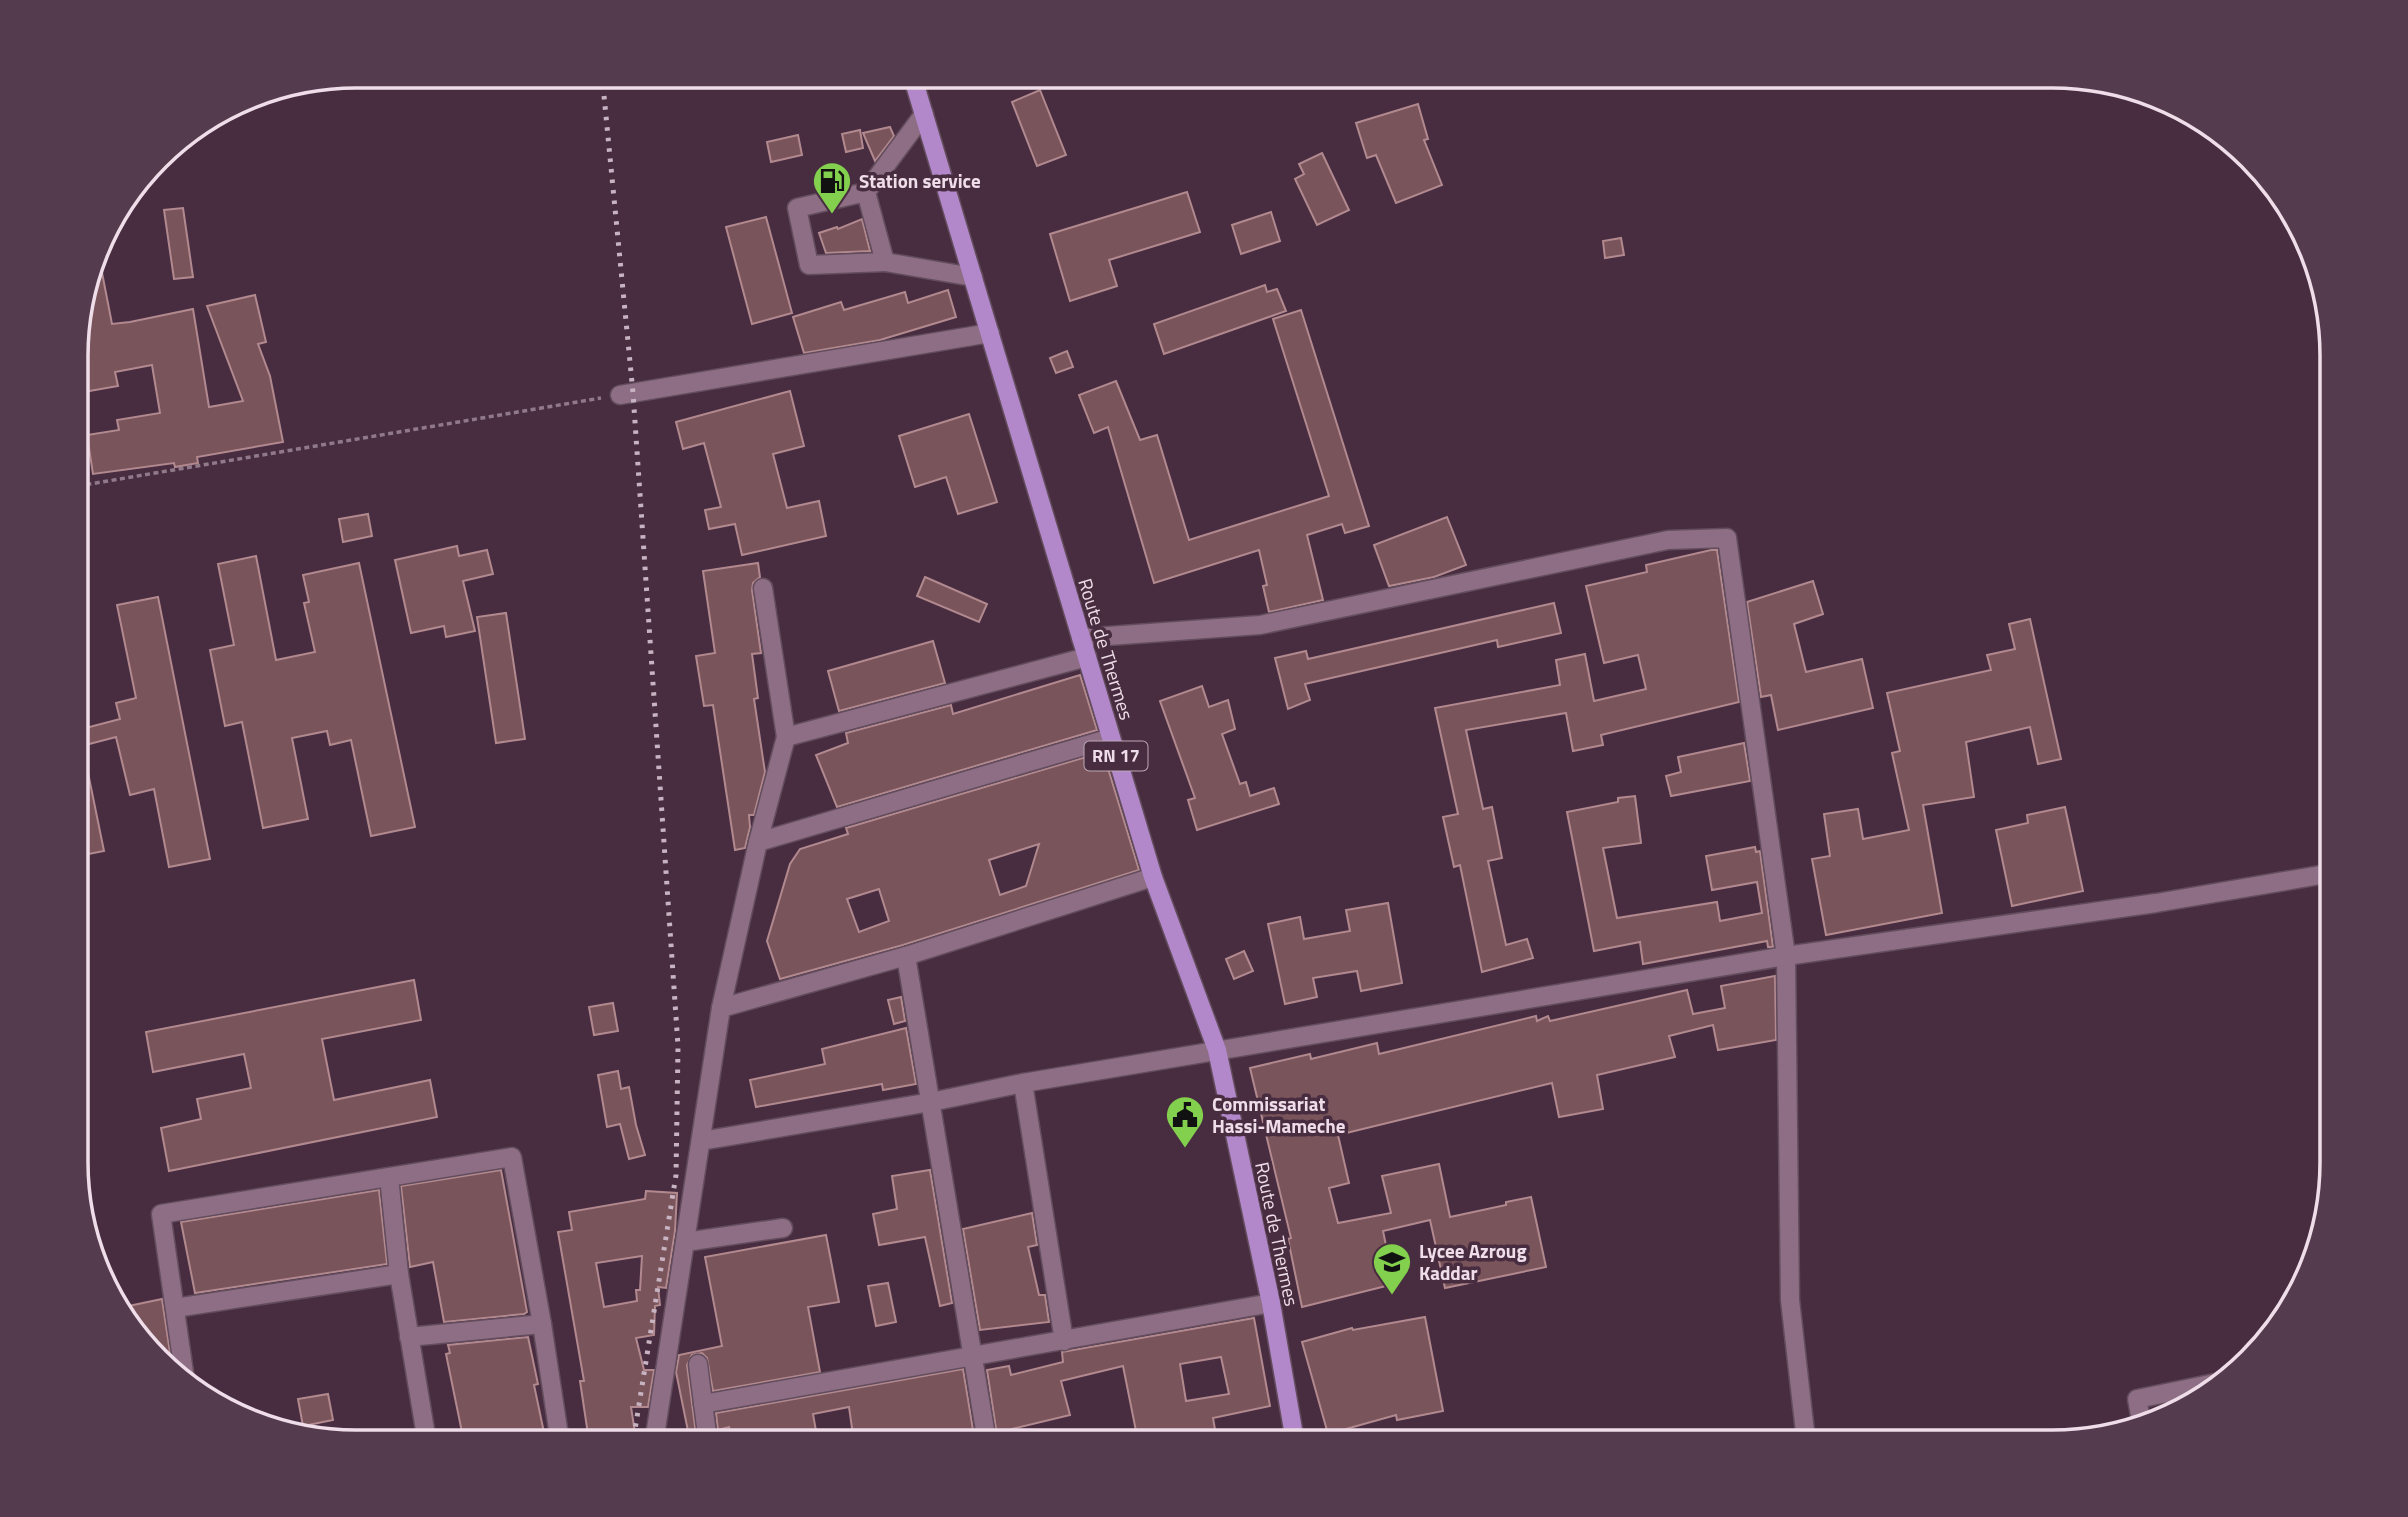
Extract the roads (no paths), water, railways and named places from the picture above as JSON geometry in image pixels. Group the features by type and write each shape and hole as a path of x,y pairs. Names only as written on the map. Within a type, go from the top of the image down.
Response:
{"main road":[{"name":"Route de Thermes","path":"916,88 1153,877 1217,1050 1271,1303 1293,1430"}],"street":[{"path":"924,114 866,192 797,208 810,265 885,262 973,278"},
{"path":"866,192 885,262"},
{"path":"620,395 990,333"},
{"path":"1081,638 1260,625 1668,540 1727,538 1786,956 1790,1300 1805,1430"},
{"path":"656,1430 721,1008 758,842 786,737 763,588"},
{"path":"786,737 1087,657"},
{"path":"758,842 1111,738"},
{"path":"701,1141 931,1102 1023,1083 1786,956 2156,903 2320,875"},
{"path":"721,1008 906,956 1153,877"},
{"path":"906,956 985,1430"},
{"path":"1023,1083 1064,1341"},
{"path":"183,1366 161,1214 512,1157 558,1430"},
{"path":"389,1177 399,1274 425,1430"},
{"path":"685,1242 783,1228"},
{"path":"175,1308 399,1274"},
{"path":"703,1404 1271,1303"},
{"path":"409,1337 542,1324"},
{"path":"698,1364 706,1430"},
{"path":"2140,1414 2137,1399 2199,1386"}],"railway":[{"path":"603,88 633,393 678,1046 676,1175 635,1430"}],"place":[{"name":"Station service","path":"832,215"},
{"name":"Commissariat Hassi-Mameche","path":"1185,1149"},
{"name":"Lycee Azroug Kaddar","path":"1392,1296"}]}
